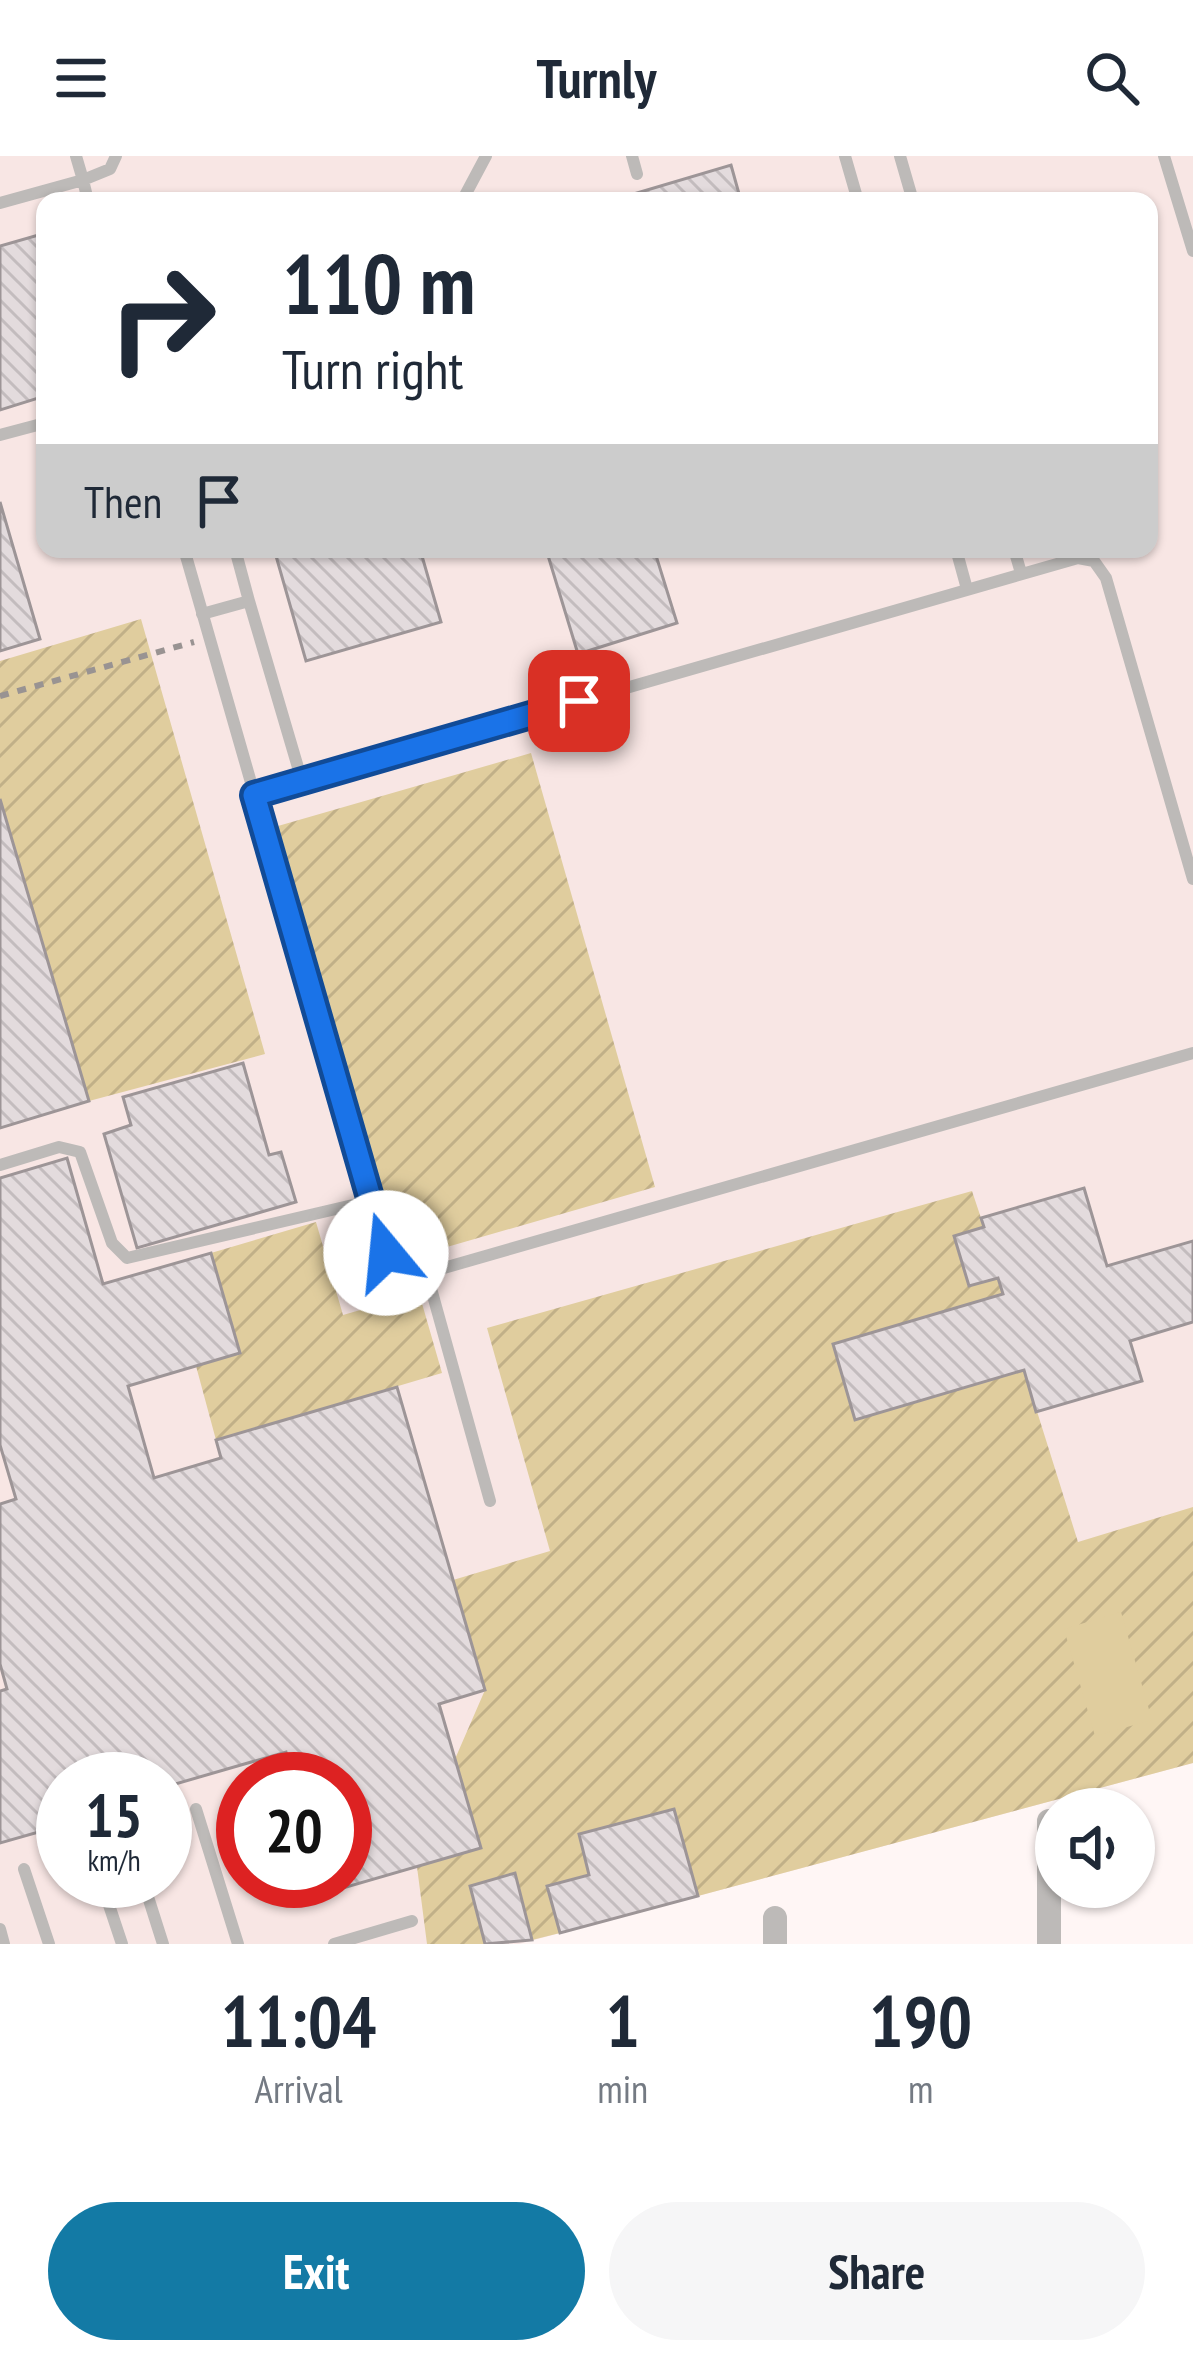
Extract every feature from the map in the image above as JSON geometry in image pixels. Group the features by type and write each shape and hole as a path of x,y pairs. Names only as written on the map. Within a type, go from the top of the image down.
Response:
{"street":[{"path":"1049,1908 1049,1944"}],"lane":[{"path":"76,156 85,192"},
{"path":"37,192 110,169 116,156"},
{"path":"467,192 487,156"},
{"path":"632,156 637,174"},
{"path":"845,156 855,192"},
{"path":"900,156 911,192"},
{"path":"1164,156 1193,251"},
{"path":"0,202 36,192"},
{"path":"0,436 36,426"},
{"path":"186,558 370,1201 393,1268 409,1278 1193,1053"},
{"path":"237,558 302,781"},
{"path":"958,558 967,589"},
{"path":"1017,558 1021,573"},
{"path":"254,795 1078,558 1094,561 1106,578 1193,879"},
{"path":"202,614 249,601"},
{"path":"0,1165 59,1147 80,1152 112,1243 127,1258 370,1201"},
{"path":"427,1274 490,1501"},
{"path":"196,1809 238,1944"},
{"path":"24,1869 49,1944"},
{"path":"110,1908 122,1944"},
{"path":"152,1908 163,1944"},
{"path":"334,1944 384,1937 412,1921"},
{"path":"0,1929 4,1944"}],"path":[{"path":"0,697 209,637"}],"shaded area":[{"path":"0,156 1193,156 1193,1763 1100,1788 1035,1788 1035,1805 519,1944 0,1944"},
{"path":"141,619 265,1054 89,1101 0,799 0,661"},
{"path":"531,753 655,1187 402,1260 278,826"},
{"path":"972,1191 984,1227 955,1236 969,1286 998,1278 1003,1294 834,1344 855,1419 1024,1370 1078,1542 1193,1507 1193,1763 1100,1788 1035,1788 1035,1805 698,1896 580,1834 589,1875 548,1886 560,1933 532,1940 514,1873 470,1886 485,1944 427,1944 417,1867 481,1848 455,1759 485,1690 453,1580 550,1551 487,1328"},
{"path":"316,1222 343,1315 419,1293 442,1373 216,1440 196,1366 239,1353 211,1253"},
{"path":"1121,1612 1152,1720 1095,1736 1064,1629"}],"building":[{"path":"731,165 738,192 640,192"},
{"path":"36,236 36,399 0,410 0,246"},
{"path":"0,502 40,639 0,651"},
{"path":"277,558 423,558 441,622 306,661"},
{"path":"549,558 657,558 677,623 578,654"},
{"path":"0,799 89,1101 0,1128"},
{"path":"243,1063 269,1155 281,1152 296,1202 137,1248 104,1134 131,1125 123,1097"},
{"path":"67,1158 103,1284 211,1253 240,1353 128,1386 154,1478 221,1458 216,1440 397,1387 485,1690 439,1704 481,1848 372,1880 372,1752 216,1752 216,1772 192,1779 192,1752 36,1752 36,1833 0,1843 0,1691 7,1689 0,1664 0,1504 16,1499 0,1445 0,1178"},
{"path":"1084,1188 1107,1266 1193,1241 1193,1322 1130,1341 1142,1381 1036,1412 1024,1370 855,1420 833,1344 1003,1294 998,1278 969,1286 954,1236 984,1227 981,1218"},
{"path":"674,1809 698,1896 560,1933 547,1886 589,1875 579,1834"},
{"path":"515,1873 532,1940 485,1944 470,1886"}],"route":[{"path":"386,1253 254,795 579,701"}]}
